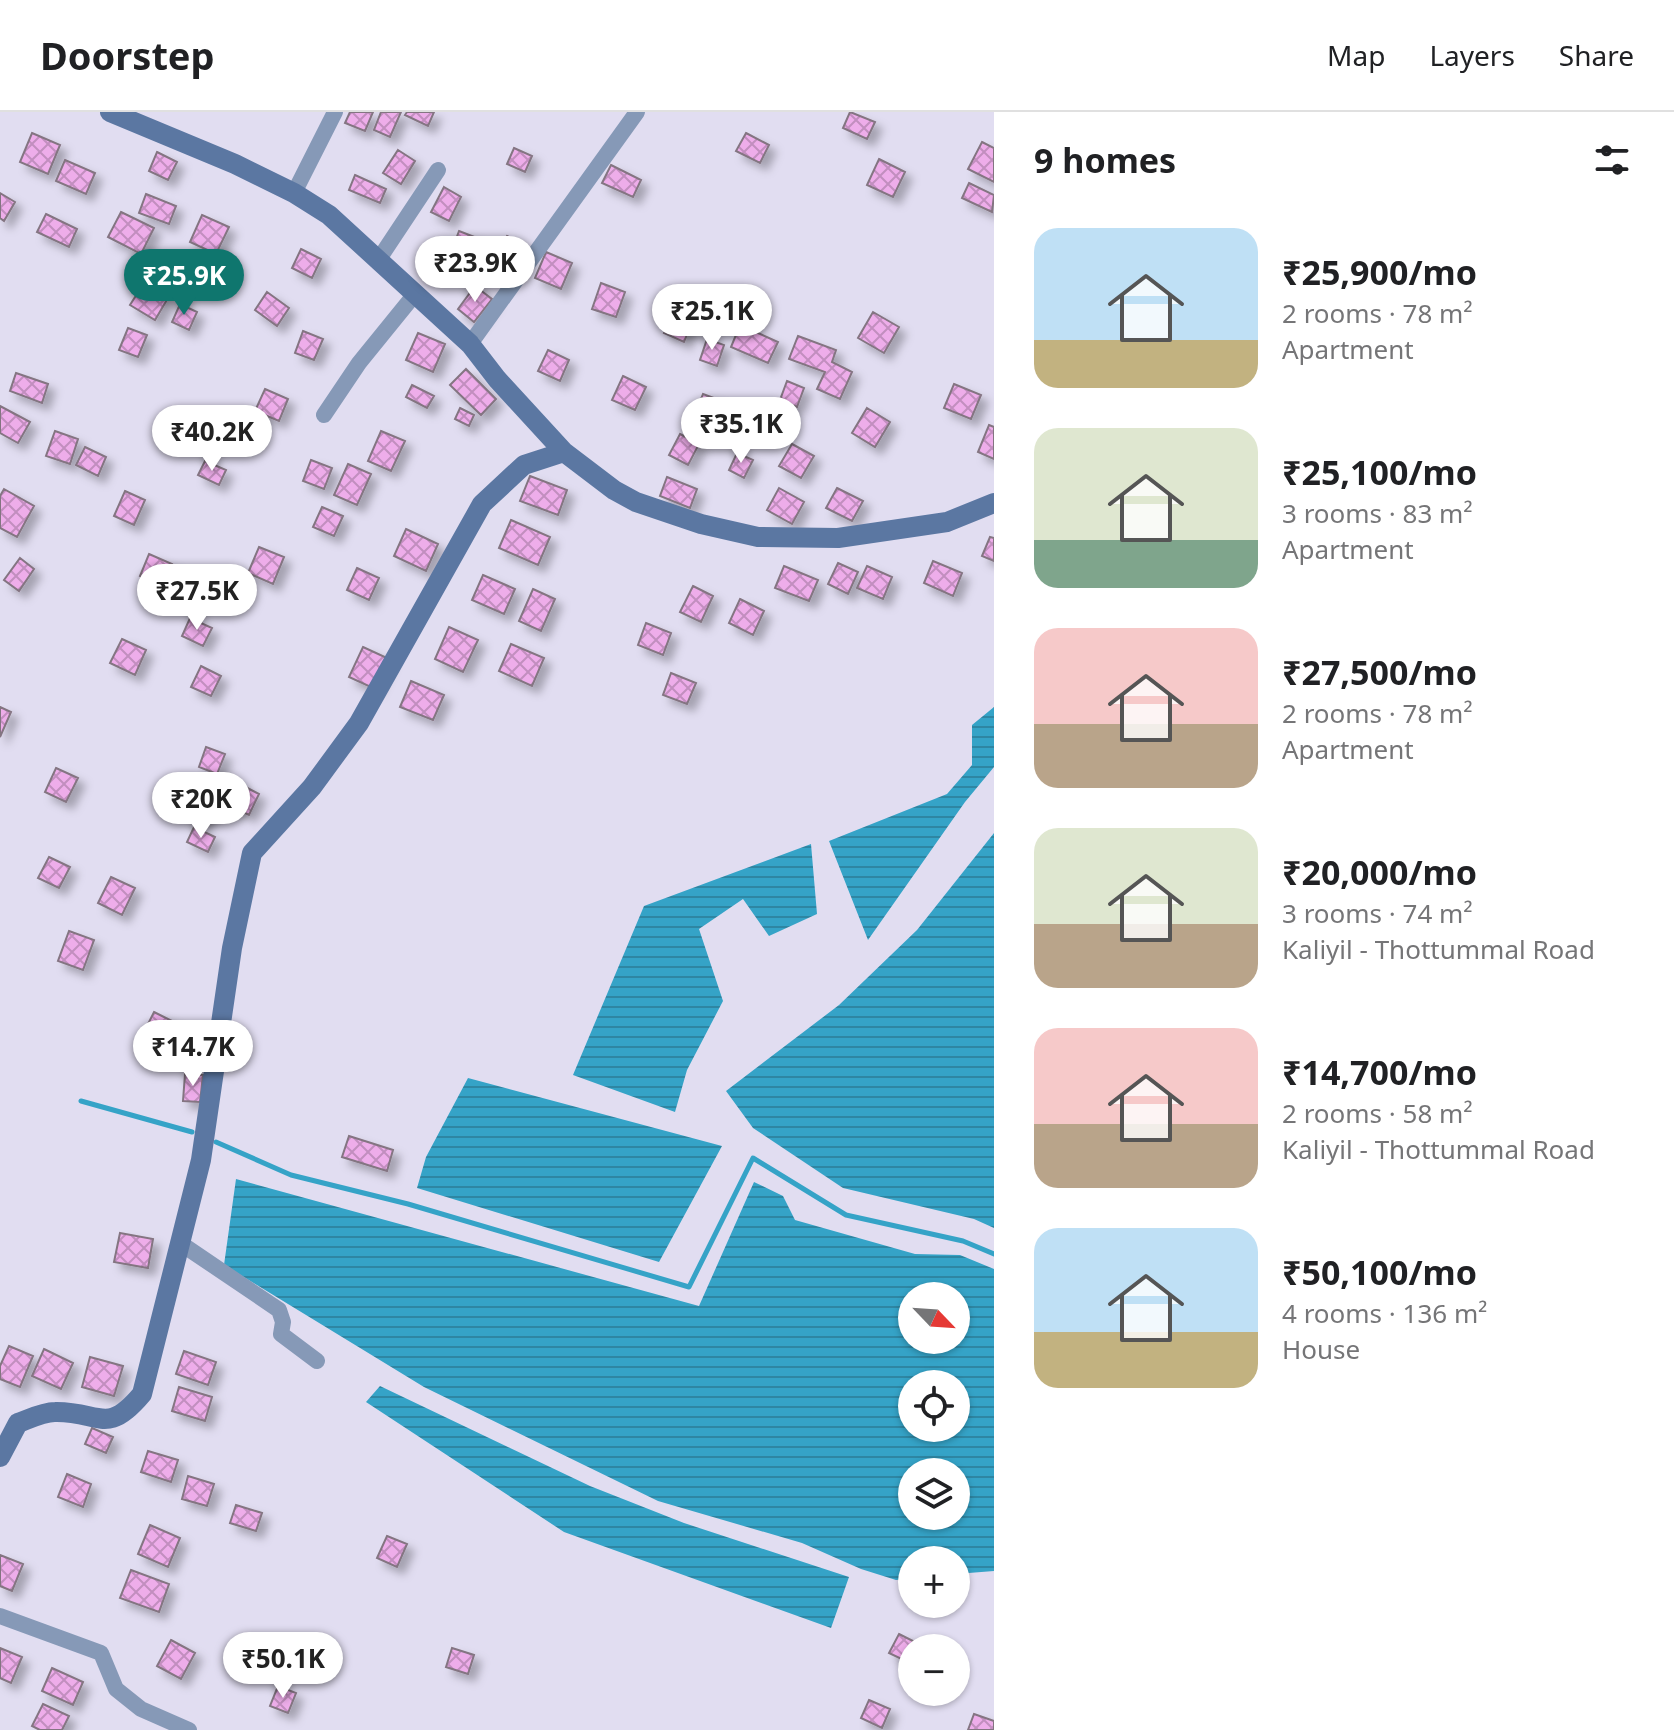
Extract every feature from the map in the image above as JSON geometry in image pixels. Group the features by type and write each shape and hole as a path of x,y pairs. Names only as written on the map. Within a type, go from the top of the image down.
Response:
{"main road":[{"path":"110,112 185,142 294,193 329,215 470,344 497,379 564,452 614,490 636,502 701,524 758,537 838,538 947,522 994,503"},
{"path":"0,1457 18,1423 53,1411 114,1420 127,1412 142,1394 208,1122 232,948 252,853 312,787 359,723 482,504 524,465 564,452"}],"street":[{"path":"294,193 335,112"},
{"path":"470,344 637,112"},
{"path":"379,259 438,170"},
{"path":"324,415 359,363 415,294"},
{"path":"180,1243 279,1310 283,1322 281,1334 317,1361"},
{"path":"0,1616 101,1653 116,1689 141,1709 189,1730"}],"water":[{"path":"994,707 994,767 965,802 868,940 829,841 947,794 972,765 972,725"},
{"path":"994,833 994,1228 974,1219 843,1188 753,1128 726,1091 839,1005 917,930"},
{"path":"811,844 817,914 769,936 743,899 699,929 723,1001 687,1070 675,1112 573,1075 644,906"},
{"path":"468,1078 722,1146 659,1262 417,1188 426,1157"},
{"path":"236,1179 699,1306 754,1182 783,1196 795,1220 915,1254 960,1255 994,1269 994,1571 970,1573 970,1546 898,1546 898,1580 861,1569 802,1543 658,1501 424,1387 224,1265"},
{"path":"380,1386 590,1486 684,1523 849,1577 831,1628 564,1532 366,1402"}],"building":[{"path":"350,112 373,112 365,131 345,123"},
{"path":"381,112 401,112 390,137 374,130"},
{"path":"407,112 434,112 428,126 405,115"},
{"path":"850,112 875,122 867,139 843,128"},
{"path":"32,133 60,145 48,174 20,162"},
{"path":"746,133 769,145 760,163 736,151"},
{"path":"982,142 994,148 994,182 968,169"},
{"path":"514,148 532,156 525,172 507,164"},
{"path":"398,150 415,161 401,184 383,173"},
{"path":"157,152 177,162 168,180 149,171"},
{"path":"879,159 905,172 893,197 867,185"},
{"path":"65,160 95,173 86,194 56,181"},
{"path":"611,165 641,180 633,197 602,183"},
{"path":"355,175 386,189 380,203 349,190"},
{"path":"969,183 994,195 992,212 962,198"},
{"path":"444,187 461,197 449,221 431,212"},
{"path":"0,193 15,202 4,221 0,218"},
{"path":"146,194 176,206 169,224 139,213"},
{"path":"121,212 154,228 141,254 108,237"},
{"path":"46,214 77,229 69,247 37,232"},
{"path":"202,215 229,227 216,254 190,242"},
{"path":"459,231 485,241 474,270 448,261"},
{"path":"507,236 529,248 515,272 494,260"},
{"path":"301,249 321,259 312,278 292,268"},
{"path":"546,252 572,263 561,289 535,278"},
{"path":"144,283 168,298 155,320 130,305"},
{"path":"601,283 625,292 616,317 592,309"},
{"path":"475,286 492,299 474,322 458,309"},
{"path":"267,292 289,308 277,326 255,310"},
{"path":"180,304 197,312 189,330 172,322"},
{"path":"873,312 899,327 884,353 858,338"},
{"path":"672,313 692,322 684,342 664,333"},
{"path":"740,325 778,342 768,363 731,347"},
{"path":"128,328 147,335 138,357 119,350"},
{"path":"303,331 323,339 314,360 295,353"},
{"path":"418,333 445,344 433,372 406,360"},
{"path":"798,336 836,350 832,362 852,372 840,399 817,389 825,372 789,359"},
{"path":"707,339 724,345 717,366 700,360"},
{"path":"548,350 569,360 560,381 538,371"},
{"path":"466,369 496,399 481,415 450,385"},
{"path":"16,373 48,384 42,403 10,391"},
{"path":"623,376 646,387 635,410 612,400"},
{"path":"787,381 804,388 797,407 780,400"},
{"path":"954,384 981,395 971,419 944,408"},
{"path":"412,385 434,396 427,408 406,397"},
{"path":"265,389 288,399 279,421 255,411"},
{"path":"703,394 722,401 715,419 696,412"},
{"path":"0,406 30,422 18,443 0,433"},
{"path":"460,408 474,415 469,426 455,419"},
{"path":"867,408 890,422 875,447 852,433"},
{"path":"989,425 994,427 994,459 978,452"},
{"path":"55,431 78,439 70,464 46,456"},
{"path":"381,431 405,441 391,471 368,461"},
{"path":"680,434 699,444 688,465 669,455"},
{"path":"792,444 814,456 801,478 779,466"},
{"path":"85,447 106,457 98,476 76,465"},
{"path":"737,453 753,460 744,478 729,470"},
{"path":"311,460 332,468 324,489 303,481"},
{"path":"205,461 226,470 219,485 198,475"},
{"path":"348,464 371,474 357,505 334,495"},
{"path":"530,476 567,490 558,515 520,501"},
{"path":"667,477 697,489 690,508 660,496"},
{"path":"779,488 804,502 792,524 767,510"},
{"path":"837,488 863,501 852,521 826,508"},
{"path":"4,489 34,506 17,537 0,528 0,496"},
{"path":"125,491 145,500 134,525 114,516"},
{"path":"322,507 343,516 334,536 313,527"},
{"path":"511,520 550,537 538,565 499,548"},
{"path":"406,529 438,544 426,571 394,556"},
{"path":"990,537 994,538 994,561 982,556"},
{"path":"259,547 284,557 273,584 248,573"},
{"path":"149,554 172,564 162,586 140,576"},
{"path":"20,558 34,569 19,591 4,580"},
{"path":"933,561 962,573 953,596 924,583"},
{"path":"838,563 858,572 848,594 828,584"},
{"path":"784,566 818,580 809,601 775,588"},
{"path":"867,566 892,577 883,599 857,588"},
{"path":"357,568 379,578 369,600 347,590"},
{"path":"483,575 515,589 504,614 472,600"},
{"path":"693,586 713,596 701,622 680,612"},
{"path":"533,589 555,599 541,631 519,621"},
{"path":"740,599 764,611 753,635 729,623"},
{"path":"190,618 212,628 203,646 182,636"},
{"path":"646,623 671,633 663,655 638,645"},
{"path":"449,627 478,640 463,672 435,659"},
{"path":"122,639 146,650 135,675 110,663"},
{"path":"511,644 544,658 532,686 499,671"},
{"path":"363,647 387,658 373,688 349,677"},
{"path":"201,666 221,676 211,696 191,687"},
{"path":"671,673 696,683 687,704 663,695"},
{"path":"411,681 444,695 433,720 400,707"},
{"path":"0,707 11,712 0,737"},
{"path":"206,747 225,754 217,774 199,767"},
{"path":"56,768 78,778 66,802 45,792"},
{"path":"236,782 259,794 249,815 226,804"},
{"path":"194,792 215,800 206,822 185,813"},
{"path":"194,827 215,837 208,852 187,842"},
{"path":"49,857 70,867 59,888 38,878"},
{"path":"111,877 135,888 122,915 98,903"},
{"path":"69,931 94,940 83,970 58,961"},
{"path":"154,1012 174,1022 164,1044 143,1034"},
{"path":"185,1074 203,1075 200,1102 183,1101"},
{"path":"349,1136 393,1150 387,1171 342,1157"},
{"path":"120,1233 153,1239 148,1268 114,1262"},
{"path":"9,1346 33,1356 20,1387 0,1379 0,1366"},
{"path":"44,1349 73,1363 61,1389 32,1376"},
{"path":"184,1351 216,1362 208,1385 176,1374"},
{"path":"90,1357 123,1366 114,1396 82,1387"},
{"path":"179,1387 212,1397 205,1421 172,1411"},
{"path":"92,1428 113,1437 106,1453 85,1444"},
{"path":"148,1451 178,1460 171,1482 141,1472"},
{"path":"67,1474 91,1484 83,1507 58,1497"},
{"path":"188,1476 214,1484 207,1506 182,1499"},
{"path":"236,1505 262,1513 256,1531 230,1523"},
{"path":"150,1525 180,1538 168,1567 138,1554"},
{"path":"387,1536 407,1544 397,1567 377,1558"},
{"path":"0,1555 23,1564 12,1591 0,1586"},
{"path":"131,1570 169,1584 159,1612 120,1598"},
{"path":"898,1636 898,1657 889,1653"},
{"path":"171,1640 195,1653 181,1679 157,1666"},
{"path":"0,1648 22,1657 11,1683 0,1678"},
{"path":"452,1648 474,1655 468,1674 446,1667"},
{"path":"52,1668 83,1682 73,1705 42,1691"},
{"path":"278,1686 296,1693 288,1713 270,1706"},
{"path":"869,1700 890,1709 882,1728 861,1718"},
{"path":"43,1704 69,1716 62,1730 40,1730 32,1726"},
{"path":"974,1714 994,1721 994,1730 968,1730"}],"waterway":[{"path":"81,1101 192,1132"},
{"path":"216,1142 291,1175 408,1204 689,1287 753,1158 846,1215 963,1241 994,1254"}]}
